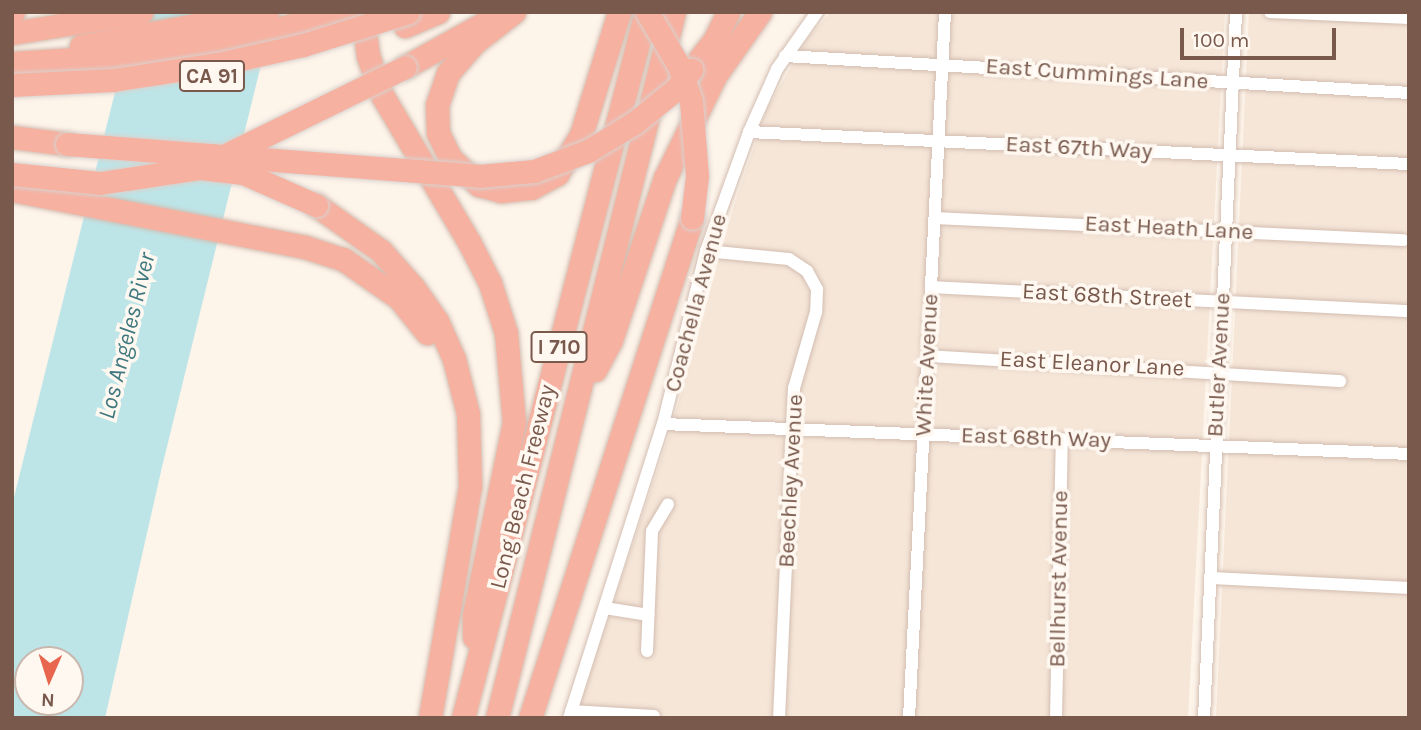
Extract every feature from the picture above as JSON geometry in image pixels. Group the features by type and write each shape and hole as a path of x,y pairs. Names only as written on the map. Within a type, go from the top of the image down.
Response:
{"highway":[{"path":"12,33 141,12"},
{"path":"12,52 163,34 267,12"},
{"name":"CA 91","path":"12,63 156,54 341,12"},
{"path":"362,12 368,57 382,95 470,243 490,283 506,333 514,422 474,616 473,682"},
{"path":"12,78 181,64 306,36 385,12"},
{"name":"CA 91","path":"12,96 157,85 246,71 407,19 438,12"},
{"path":"12,174 100,183 199,168 405,67 507,12"},
{"path":"514,12 475,42 447,73 436,105 438,133 450,158 479,185 501,191 531,188 557,174 581,135 619,12"},
{"path":"530,718 692,218 697,176 691,100 679,66 646,12"},
{"name":"Long Beach Freeway","path":"463,718 646,12"},
{"name":"Long Beach Freeway","path":"497,718 580,397 674,12"},
{"path":"67,144 479,176 534,171 588,151 634,123 676,90 714,41 728,12"},
{"path":"580,397 611,340 665,178 715,76 760,12"},
{"path":"12,85 113,80 218,64 407,19"},
{"path":"12,137 243,173 316,205 373,244 413,287 437,321 464,396 470,486 430,718"},
{"path":"12,190 305,247 342,259 376,278 399,298 418,320 464,396"}],"street":[{"name":"Coachella Avenue","path":"570,714 663,424 706,251 749,132 785,56 817,12"},
{"name":"White Avenue","path":"909,718 946,12"},
{"name":"Butler Avenue","path":"1204,718 1213,578 1215,446 1236,12"},
{"path":"1270,12 1409,19"},
{"name":"East Cummings Lane","path":"785,56 1409,93"},
{"name":"East 67th Way","path":"749,132 1409,164"},
{"name":"East Heath Lane","path":"935,218 1403,240"},
{"name":"Beechley Avenue","path":"706,251 789,259 807,271 817,289 816,312 794,388 779,718"},
{"name":"East 68th Street","path":"931,287 1409,311"},
{"name":"East Eleanor Lane","path":"928,356 1219,371 1340,382"},
{"name":"East 68th Way","path":"663,424 1409,454"},
{"name":"Bellhurst Avenue","path":"1056,718 1062,439"},
{"path":"647,651 652,531 668,504"},
{"path":"1213,578 1409,588"},
{"path":"605,608 648,615"},
{"path":"570,714 654,716"}],"shaded area":[{"path":"831,12 1225,12 1188,718 575,718 669,435 735,202 767,109 808,37"},
{"path":"1249,12 1409,12 1409,718 1216,718"}],"water":[{"name":"Los Angeles River","path":"135,12 274,12 162,467 105,718 12,718 12,505"}]}
